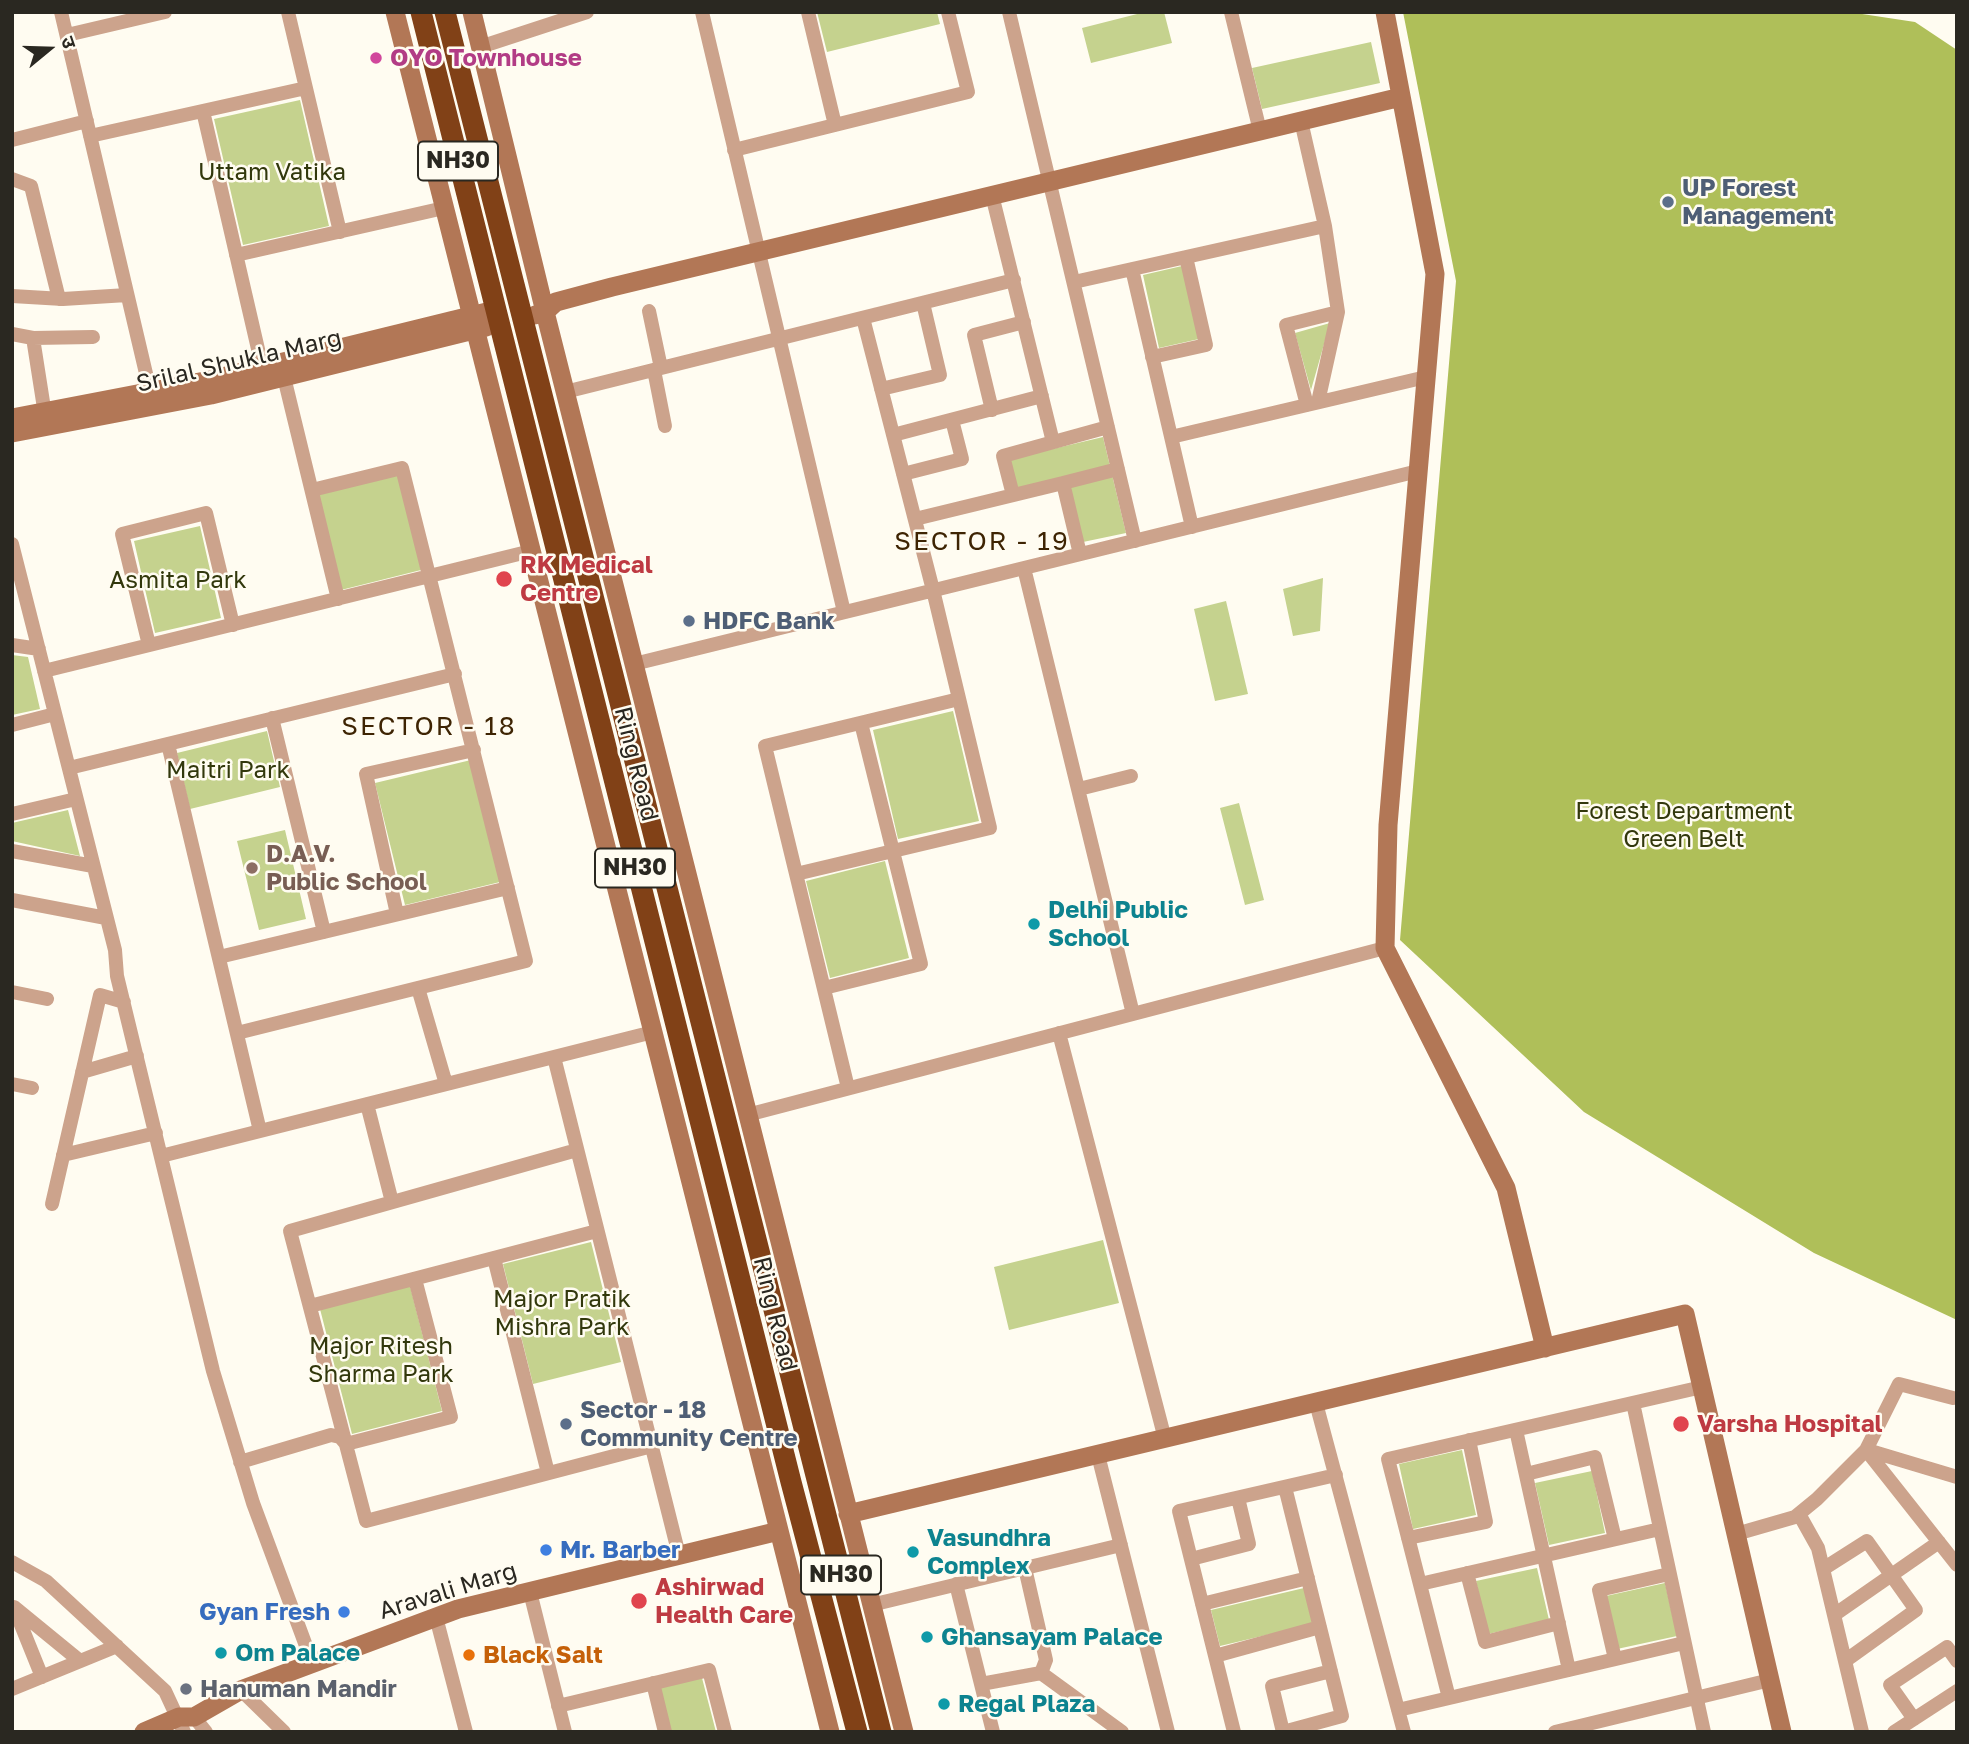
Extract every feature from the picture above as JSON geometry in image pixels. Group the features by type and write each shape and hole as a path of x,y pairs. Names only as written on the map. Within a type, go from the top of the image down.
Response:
{"highway":[{"name":"Ring Road","path":"421,12 776,1425 858,1732"},
{"name":"Ring Road","path":"445,12 881,1732"}],"street":[{"path":"61,12 152,399"},
{"path":"67,35 165,12"},
{"path":"288,12 341,232"},
{"path":"395,12 830,1732"},
{"path":"472,12 547,304 565,391 904,1732"},
{"path":"480,47 587,12"},
{"path":"702,12 844,612"},
{"path":"808,12 835,125"},
{"path":"734,150 968,92 948,12"},
{"path":"1009,12 1135,541"},
{"path":"1231,12 1260,131"},
{"path":"1385,12 1435,274 1388,825 1385,948 1506,1188 1545,1348"},
{"path":"12,140 203,111 306,88"},
{"path":"520,311 1401,97"},
{"path":"203,111 236,256 312,490 338,599"},
{"path":"1301,121 1325,226 1338,312 1313,404"},
{"path":"12,179 31,186 59,299"},
{"path":"992,195 1053,442"},
{"path":"236,256 444,208"},
{"path":"1074,282 1325,226"},
{"path":"1152,356 1206,345 1186,257"},
{"path":"1132,269 1192,527"},
{"path":"565,391 1013,280"},
{"path":"12,296 59,299 127,295"},
{"path":"881,389 940,375 923,303"},
{"path":"649,311 665,426"},
{"path":"1313,404 1286,325 1338,312"},
{"name":"Srilal Shukla Marg","path":"12,433 46,419 273,372 497,317"},
{"path":"796,874 990,828 933,590 863,318"},
{"path":"992,410 974,335 1024,322"},
{"path":"12,334 33,338 93,337"},
{"path":"33,338 46,419"},
{"path":"1171,437 1426,377"},
{"path":"893,435 1042,396"},
{"name":"Srilal Shukla Marg","path":"12,418 46,419"},
{"path":"903,474 962,459 952,420"},
{"path":"1013,495 1003,456 1108,427"},
{"path":"237,1033 526,961 402,468 312,490"},
{"path":"915,519 1118,469"},
{"path":"634,664 1418,471"},
{"path":"1063,483 1080,554"},
{"path":"149,645 122,534 206,513 233,625"},
{"path":"12,544 115,950 117,976 214,1371 253,1503 312,1662"},
{"path":"44,671 531,551"},
{"path":"1024,568 1133,1014"},
{"path":"12,645 39,649"},
{"path":"69,768 455,674"},
{"path":"848,1088 765,746 959,699"},
{"path":"12,724 55,714"},
{"path":"272,718 324,932"},
{"path":"824,988 921,964 861,723"},
{"path":"168,744 260,1131"},
{"path":"397,914 366,774 474,750"},
{"path":"1079,789 1131,776"},
{"path":"12,814 76,799"},
{"path":"12,851 93,866"},
{"path":"219,957 508,888"},
{"path":"12,900 106,918"},
{"path":"747,1115 1385,948"},
{"path":"418,988 446,1084"},
{"path":"12,992 47,999"},
{"path":"52,1204 100,995 124,1002"},
{"path":"161,1156 653,1032"},
{"path":"1059,1033 1164,1439"},
{"path":"82,1072 137,1056"},
{"path":"554,1057 679,1555"},
{"path":"12,1084 32,1088"},
{"path":"368,1104 391,1202"},
{"path":"63,1156 156,1133"},
{"path":"577,1150 290,1231 366,1521 652,1446"},
{"path":"310,1306 597,1231"},
{"path":"494,1258 548,1473"},
{"path":"346,1444 451,1417 415,1279"},
{"path":"848,1514 1685,1314 1782,1732"},
{"path":"1736,1534 1799,1514 1866,1450 1899,1384 1953,1398"},
{"path":"1449,1698 1388,1459 1702,1387"},
{"path":"1316,1402 1404,1732"},
{"path":"1633,1403 1704,1732"},
{"path":"1516,1430 1569,1670"},
{"path":"240,1462 331,1435 340,1437 346,1444"},
{"path":"1408,1538 1486,1522 1469,1440"},
{"path":"1866,1450 1957,1477"},
{"path":"1866,1450 1957,1565"},
{"path":"1098,1455 1168,1732"},
{"path":"1526,1474 1595,1457 1615,1539"},
{"path":"1234,1732 1179,1511 1336,1475"},
{"path":"1285,1487 1308,1578 1331,1671 1342,1716 1283,1732 1272,1686 1331,1671"},
{"path":"1191,1559 1249,1544 1238,1497"},
{"path":"1799,1514 1818,1548 1863,1732"},
{"path":"1420,1584 1660,1529"},
{"name":"Aravali Marg","path":"144,1732 191,1724 241,1690 458,1609 779,1531"},
{"path":"1823,1569 1867,1541 1916,1610 1845,1661"},
{"path":"1834,1615 1939,1542"},
{"path":"871,1605 1121,1545"},
{"path":"12,1562 46,1581 165,1691 191,1724"},
{"path":"1025,1568 1046,1660 1041,1673"},
{"path":"1467,1573 1485,1642 1559,1623"},
{"path":"1615,1659 1599,1590 1670,1574"},
{"path":"1202,1604 1308,1578"},
{"path":"956,1584 993,1732"},
{"path":"530,1592 565,1732"},
{"path":"13,1605 80,1661"},
{"path":"13,1605 42,1677"},
{"path":"436,1617 466,1732"},
{"path":"1215,1656 1320,1627"},
{"path":"1398,1710 1684,1643"},
{"path":"12,1689 117,1646"},
{"path":"1914,1719 1890,1685 1947,1647 1957,1661"},
{"path":"558,1706 709,1670 724,1732"},
{"path":"981,1684 1041,1673 1122,1732"},
{"path":"1555,1732 1607,1726 1696,1698 1770,1680"},
{"path":"653,1683 665,1732"},
{"path":"241,1690 285,1732"},
{"path":"1894,1732 1957,1691"}],"green space":[{"path":"817,12 937,12 940,24 827,52"},
{"path":"1145,12 1164,12 1172,43 1091,63 1082,28"},
{"name":"Forest Department Green Belt","path":"1403,12 1849,12 1915,22 1957,50 1957,1320 1814,1253 1584,1112 1400,940 1456,281"},
{"path":"1371,42 1380,83 1262,109 1252,68"},
{"name":"Uttam Vatika","path":"300,100 329,226 243,245 214,119"},
{"path":"1182,266 1199,339 1159,348 1143,275"},
{"path":"1330,323 1311,390 1295,333"},
{"path":"1103,437 1126,533 1083,542 1066,479 1018,490 1010,459"},
{"path":"398,475 421,570 341,590 318,495"},
{"name":"Asmita Park","path":"200,526 221,618 155,633 134,541"},
{"path":"1323,578 1320,631 1293,636 1283,589"},
{"path":"1226,601 1248,694 1215,701 1194,609"},
{"path":"12,655 28,657 40,709 12,715"},
{"path":"953,711 979,821 898,839 873,730"},
{"name":"Maitri Park","path":"267,731 280,787 190,809 177,753"},
{"path":"471,760 500,882 405,905 375,783"},
{"path":"1239,803 1264,900 1245,905 1220,808"},
{"path":"68,810 80,856 12,841 12,823"},
{"path":"285,830 306,919 259,930 237,841"},
{"path":"885,861 909,958 830,978 806,881"},
{"path":"1103,1240 1119,1303 1009,1330 994,1267"},
{"name":"Major Pratik Mishra Park","path":"591,1242 621,1362 533,1384 503,1264"},
{"name":"Major Ritesh Sharma Park","path":"410,1286 442,1411 352,1434 320,1309"},
{"path":"1462,1450 1476,1515 1413,1529 1399,1464"},
{"path":"1592,1471 1605,1533 1549,1545 1535,1483"},
{"path":"1537,1568 1549,1620 1488,1634 1476,1581"},
{"path":"1665,1583 1677,1636 1617,1649 1606,1596"},
{"path":"1304,1588 1313,1624 1220,1646 1211,1610"},
{"path":"702,1678 716,1732 671,1732 660,1688"}],"place":[{"name":"OYO Townhouse","path":"376,58"},
{"name":"UP Forest Management","path":"1668,202"},
{"name":"RK Medical Centre","path":"504,579"},
{"name":"HDFC Bank","path":"689,621"},
{"name":"D.A.V. Public School","path":"252,868"},
{"name":"Delhi Public School","path":"1034,924"},
{"name":"Sector - 18 Community Centre","path":"566,1424"},
{"name":"Varsha Hospital","path":"1681,1424"},
{"name":"Mr. Barber","path":"546,1550"},
{"name":"Vasundhra Complex","path":"913,1552"},
{"name":"Ashirwad Health Care","path":"639,1601"},
{"name":"Gyan Fresh","path":"344,1612"},
{"name":"Ghansayam Palace","path":"927,1637"},
{"name":"Om Palace","path":"221,1653"},
{"name":"Black Salt","path":"469,1655"},
{"name":"Hanuman Mandir","path":"186,1689"},
{"name":"Regal Plaza","path":"944,1704"}],"district":[{"name":"SECTOR - 19","path":"982,542"},
{"name":"SECTOR - 18","path":"429,727"}]}
